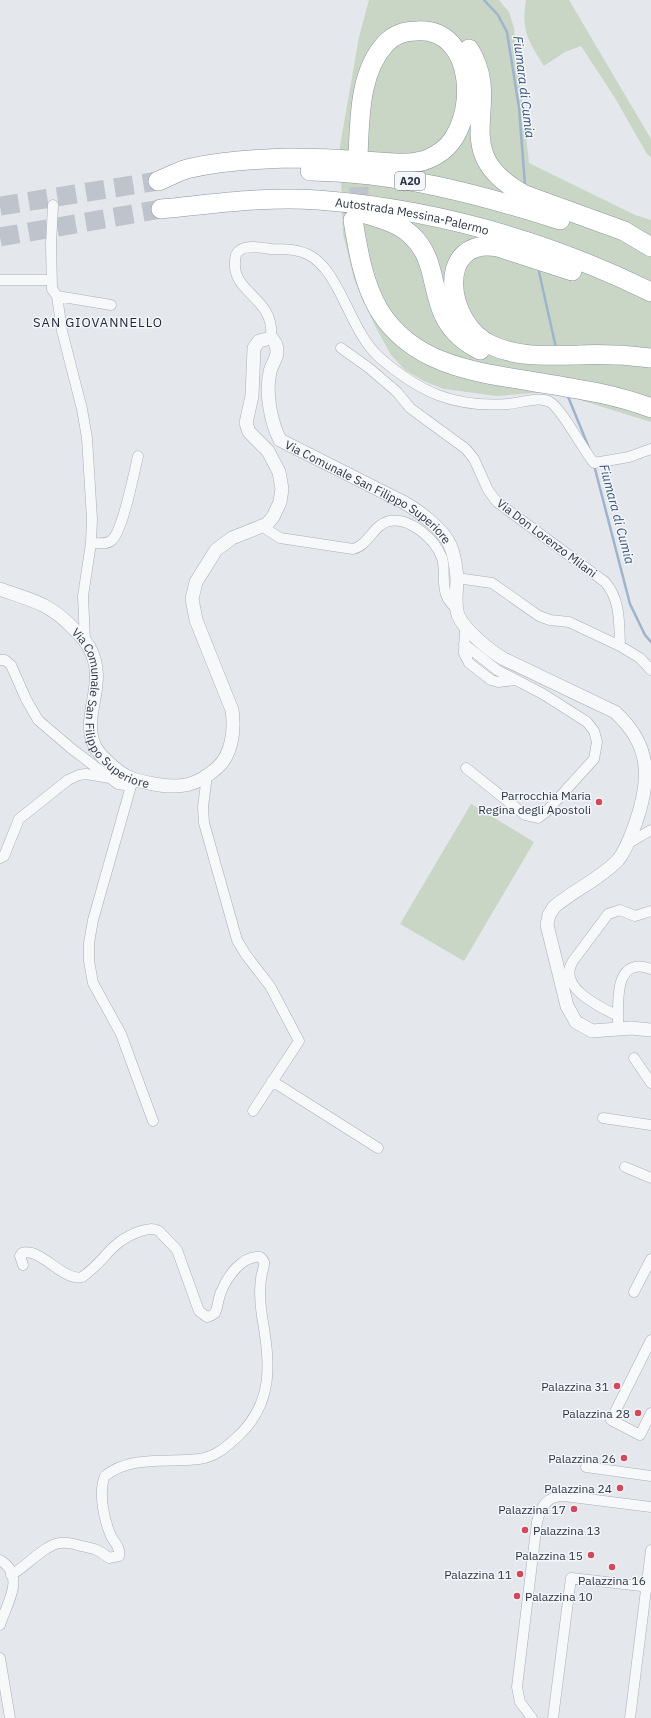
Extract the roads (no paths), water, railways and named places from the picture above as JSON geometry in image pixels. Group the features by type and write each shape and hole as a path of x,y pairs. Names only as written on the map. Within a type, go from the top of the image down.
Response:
{"highway":[{"name":"A20","path":"651,247 624,230 525,195 512,188 496,175 486,160 481,144 482,90 477,62 462,40 444,27 423,22 401,26 382,38 373,48 364,67 356,96 354,154 362,98 371,67 378,52 396,35 411,31 424,30 441,36 455,50 464,64 467,77 465,105 461,121 450,142 442,151 419,162 405,163 322,158 246,160 190,168 158,181 246,170 323,171 394,178 452,189 506,203 587,229 651,257"},
{"name":"Autostrada Messina-Palermo","path":"161,209 245,201 317,200 392,208 503,234 586,263 651,292"},
{"path":"317,200 395,224 410,233 421,246 426,258 436,296 446,320 458,336 475,348 491,355 524,361 625,362 651,365"},
{"path":"651,394 481,368 455,361 434,353 405,332 384,306 374,284 356,221 364,271 379,309 390,326 400,337 422,352 440,362 469,371 596,392 651,408"},
{"path":"651,302 590,277 522,254 491,246 478,248 466,255 457,265 453,282 456,304 463,320 474,334 495,347 516,353 536,355 610,355 651,358"}],"street":[{"path":"53,206 52,290 57,296 62,331 83,414 87,438 91,508 91,543 83,596 85,641"},
{"path":"270,338 271,331 266,312 245,289 236,274 235,258 239,251 243,249 252,247 295,250 312,257 330,275 355,326 369,347 404,378 420,388 439,396 470,402 508,404 540,400 550,402 558,410 585,453 594,463 629,457 651,449"},
{"path":"0,280 51,280"},
{"path":"57,296 111,305"},
{"name":"Via Comunale San Filippo Superiore","path":"0,589 36,601 55,610 85,641 92,653 97,675 90,728 92,740 97,750 116,770 133,784 178,787 192,784 217,768 226,757 231,739 233,718 228,697 193,612 192,593 199,577 212,555 221,545 232,538 263,527 270,521 276,512 282,495 282,484 279,472 272,458 249,432 246,423 252,396 254,348 263,339 270,338 276,345 277,350 269,374 268,391 275,426 280,440 416,510 447,540 453,552 456,578 457,610 465,627 491,651 504,659 615,712 636,734 645,755 647,785 628,844 620,857 612,865 554,907 547,920 547,931 572,1018 580,1026 592,1032 623,1024 651,1030"},
{"name":"Via Don Lorenzo Milani","path":"341,348 392,387 410,408 466,448 474,459 488,490 497,502 606,582 617,605 620,646"},
{"path":"91,543 107,543 116,535 138,456"},
{"path":"263,527 280,538 353,549 361,546 376,529 385,523 396,521 412,525 422,533 440,553 443,564 447,597 457,610"},
{"path":"456,578 492,583 545,618 569,622 620,646 640,658 651,670"},
{"path":"465,627 464,644 497,670 552,699 591,726 597,742 594,759 542,816 534,818 526,815 466,768"},
{"path":"0,660 5,660 11,665 30,708 44,726 110,778 123,786 133,784 93,920 89,943 89,961 93,983 121,1034 153,1121"},
{"path":"0,858 4,856 19,819 68,780 79,775 86,774 110,778"},
{"path":"207,775 203,808 204,823 234,931 246,955 275,995 299,1041 253,1111"},
{"path":"628,844 651,830"},
{"path":"623,1024 584,997 572,982 569,969 573,961 608,914 620,910 635,916 651,911"},
{"path":"623,1024 618,989 621,979 631,968 636,966 651,968"},
{"path":"634,1058 651,1083"},
{"path":"272,1081 378,1148"},
{"path":"603,1118 651,1125"},
{"path":"625,1167 651,1178"},
{"path":"11,1575 21,1570 46,1550 58,1543 68,1543 100,1550 109,1558 119,1556 119,1550 110,1532 102,1501 101,1489 104,1476 125,1466 161,1460 200,1459 220,1452 252,1422 263,1400 268,1373 268,1351 260,1299 264,1263 260,1257 246,1261 236,1268 221,1292 216,1311 213,1315 207,1317 199,1311 178,1250 159,1231 155,1229 147,1229 125,1237 82,1277 72,1276 31,1252 22,1253 20,1256 23,1265"},
{"path":"634,1292 651,1259"},
{"path":"651,1340 611,1420 640,1435 651,1413"},
{"path":"586,1467 651,1476"},
{"path":"532,1718 520,1702 517,1687 537,1522 543,1504 550,1499 564,1496 651,1507"},
{"path":"630,1718 649,1587 651,1550"},
{"path":"0,1560 7,1566 13,1582 12,1594 0,1625"},
{"path":"553,1718 571,1578 649,1587"},
{"path":"0,1658 10,1718"}],"waterway":[{"name":"Fiumara di Cumia","path":"484,0 498,15 507,32 519,108 525,185"},
{"name":"Fiumara di Cumia","path":"539,272 556,348"},
{"name":"Fiumara di Cumia","path":"567,394 589,448"},
{"name":"Fiumara di Cumia","path":"594,465 630,604 645,635 651,642"}],"tunnel":[{"path":"358,158 360,221"},
{"path":"0,206 158,181"},
{"path":"0,237 161,209"}],"place":[{"name":"Parrocchia Maria Regina degli Apostoli","path":"599,802"},
{"name":"Palazzina 31","path":"617,1386"},
{"name":"Palazzina 28","path":"638,1413"},
{"name":"Palazzina 26","path":"624,1458"},
{"name":"Palazzina 24","path":"620,1488"},
{"name":"Palazzina 17","path":"574,1509"},
{"name":"Palazzina 13","path":"525,1530"},
{"name":"Palazzina 15","path":"591,1555"},
{"name":"Palazzina 16","path":"612,1567"},
{"name":"Palazzina 11","path":"520,1574"},
{"name":"Palazzina 10","path":"517,1596"}],"district":[{"name":"SAN GIOVANNELLO","path":"98,322"}]}
